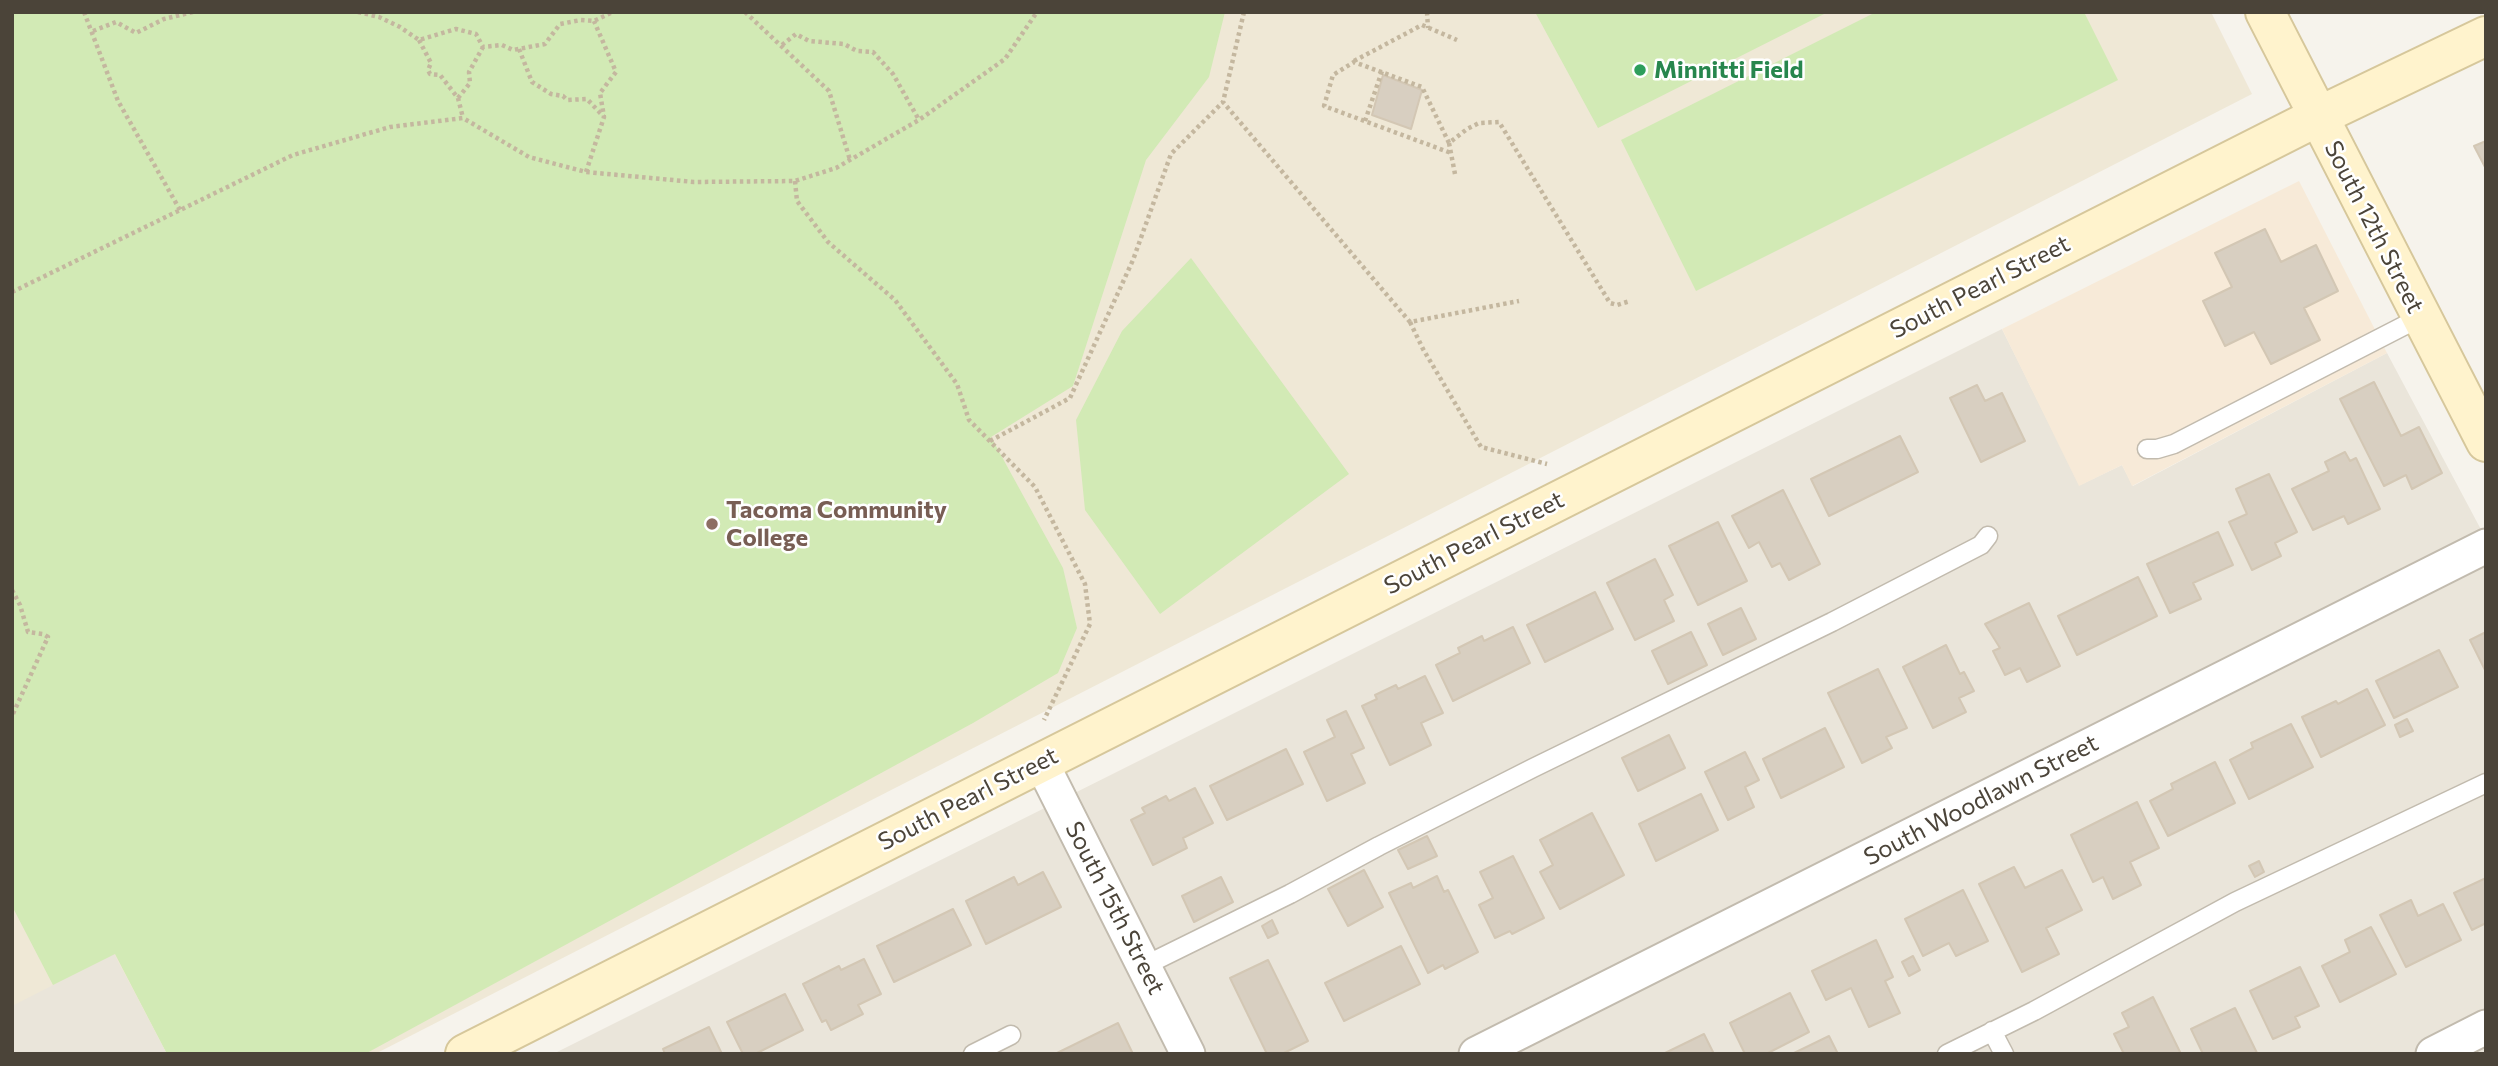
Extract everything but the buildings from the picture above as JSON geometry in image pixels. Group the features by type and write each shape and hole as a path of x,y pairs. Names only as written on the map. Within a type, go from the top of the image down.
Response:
{"street":[{"name":"South 12th Street","path":"2265,12 2486,442"},
{"name":"South Pearl Street","path":"465,1054 2317,117 2486,36"},
{"name":"South Woodlawn Street","path":"1476,1054 2486,546"},
{"name":"South 15th Street","path":"1041,762 1188,1054"},
{"path":"2433,1054 2486,1027"}],"lane":[{"path":"2147,449 2157,449 2174,443 2421,317"},
{"path":"1144,966 1557,756 1832,622 1981,545 1988,536"},
{"path":"1947,1054 2235,902 2486,783"},
{"path":"1992,1031 2004,1054"},
{"path":"973,1054 1011,1035"}],"path":[{"path":"84,12 118,101 180,211"},
{"path":"93,31 116,22 136,33 164,19 193,12"},
{"path":"358,12 379,17 419,40 431,63 428,70 430,74 440,75 458,98 463,118"},
{"path":"483,47 502,45 513,50 545,44 560,24 581,20 594,21 613,12"},
{"path":"745,12 829,91 850,160"},
{"path":"12,292 293,155 390,127 463,118 529,157 586,172 694,182 795,181 836,168 919,120 1005,59 1037,12"},
{"path":"990,441 1070,398 1133,260 1171,154 1223,102 1244,12"},
{"path":"1427,12 1428,28"},
{"path":"586,172 604,117 600,93 616,72 594,21"},
{"path":"1451,153 1324,106 1333,75 1422,25 1457,40"},
{"path":"419,40 456,29 476,34 483,47"},
{"path":"782,45 796,34 809,41 844,44 857,51 873,52 893,74 919,120"},
{"path":"458,98 470,83 468,72 483,47"},
{"path":"519,49 532,82 567,100 587,99 604,117"},
{"path":"1354,62 1422,87 1448,143 1455,174"},
{"path":"1365,121 1382,71"},
{"path":"1223,102 1410,322 1481,447 1547,464"},
{"path":"1448,143 1479,123 1499,122 1611,303 1617,305 1630,301"},
{"path":"795,181 797,201 828,242 895,300 957,384 969,420 1035,487 1085,584 1090,624 1044,720"},
{"path":"1410,322 1518,301"},
{"path":"12,590 20,605 28,632 48,637 12,716"}],"shaded area":[{"name":"Tacoma Community College","path":"12,12 2211,12 2252,94 375,1054 167,1054 114,954 12,1006"},
{"path":"2299,181 2387,353 2132,486 2122,465 2079,486 2002,329"},
{"path":"2002,329 2080,485 2122,465 2133,486 2387,353 2486,539 2486,1054 553,1054"},
{"path":"12,908 115,954 167,1054 12,1054"}],"green space":[{"name":"Tacoma Community College","path":"12,12 1225,12 1209,77 1146,160 1073,386 991,437 1063,568 1077,628 1058,673 973,723 365,1054 167,1054 115,954 53,985 12,906"},
{"name":"Minnitti Field","path":"1535,12 1828,12 1598,128"},
{"path":"1876,12 2084,12 2118,80 1696,291 1621,140"},
{"path":"1191,258 1349,474 1160,614 1085,510 1076,420 1122,331"}],"place":[{"name":"Minnitti Field","path":"1640,70"},
{"name":"Tacoma Community College","path":"712,524"}]}
